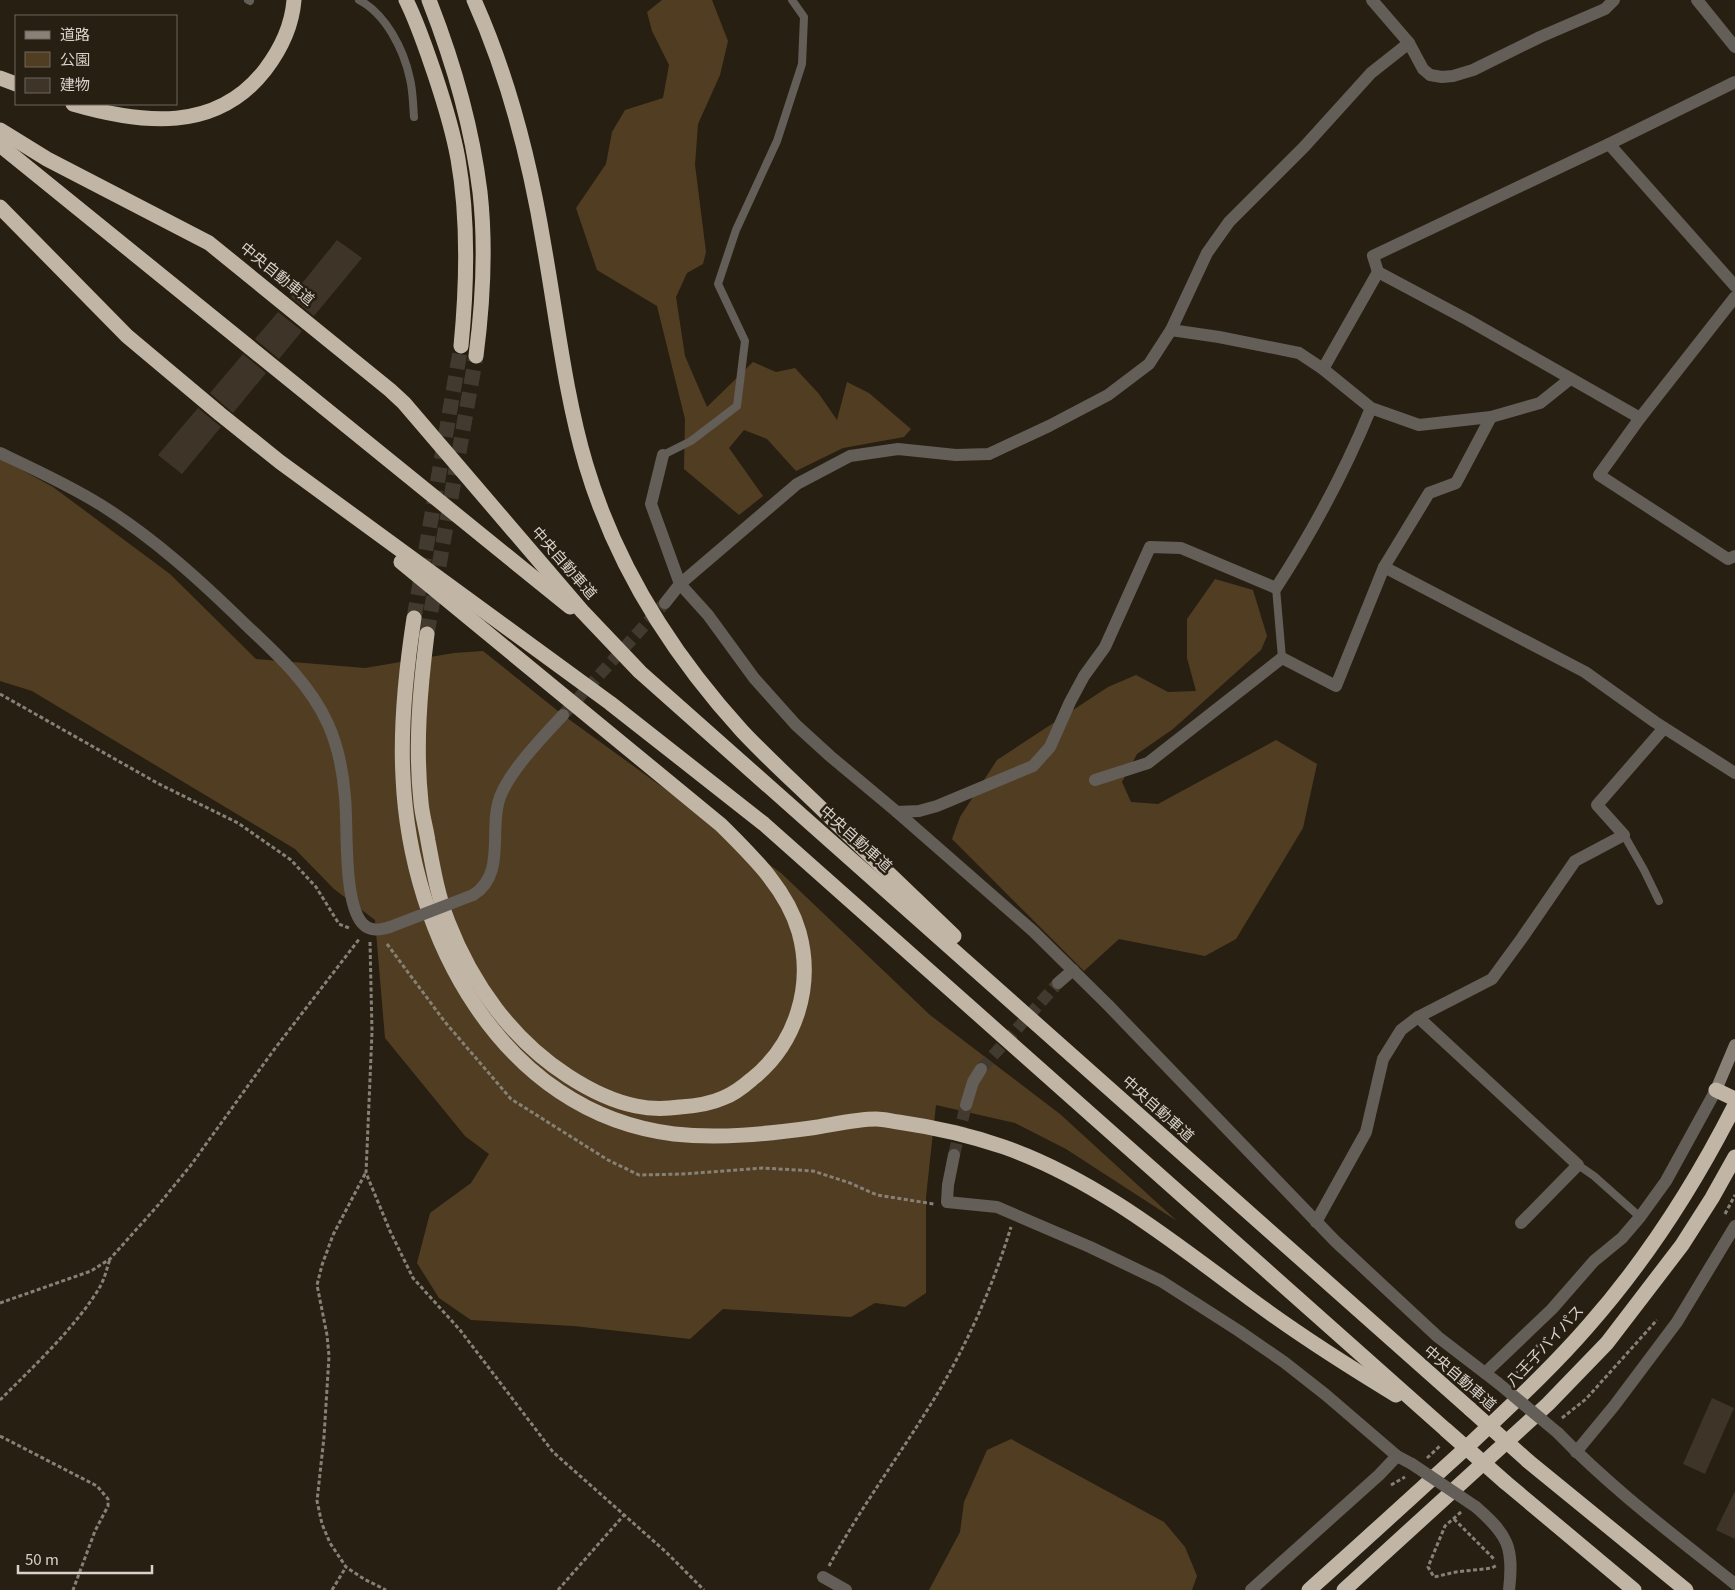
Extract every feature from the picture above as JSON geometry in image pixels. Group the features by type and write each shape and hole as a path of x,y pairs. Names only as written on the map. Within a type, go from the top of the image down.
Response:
{"highway":[{"path":"77,105 121,115 168,120 201,115 218,108 234,100 248,89 271,62 287,30 293,13 294,0"},
{"path":"406,0 444,102 458,158 464,202 466,264 466,299 461,346"},
{"path":"429,0 443,38 469,128 480,192 483,279 482,312 476,356"},
{"path":"474,0 499,63 522,140 544,246 570,400 586,465 612,536 634,583 648,607 690,669 742,731 783,773 830,816 1113,1092"},
{"path":"0,78 15,84"},
{"name":"中央自動車道","path":"0,130 47,159 209,242 390,390 582,611 640,672 1528,1461 1686,1590"},
{"path":"0,145 606,637"},
{"path":"0,207 128,336 722,825 761,867 788,904 798,931 804,958 804,987 800,1008 779,1052 764,1070 746,1085 724,1098 696,1106 664,1109 636,1106 606,1097 577,1082 551,1065 527,1045 510,1027 488,998 466,960 448,922 433,870 421,802 418,736 420,686 427,634"},
{"path":"280,462 610,702 764,824 1427,1414 1634,1590"},
{"path":"414,618 406,675 402,730 403,778 407,818 420,888 445,952 477,1008 493,1031 534,1072 556,1089 584,1106 610,1118 641,1128 675,1134 718,1136 778,1132 875,1119 929,1126 1002,1146 1044,1163 1100,1193 1193,1255 1334,1358 1427,1414"},
{"path":"1716,1090 1735,1099"},
{"name":"八王子バイパス","path":"1310,1590 1527,1391 1588,1326 1619,1290 1660,1234 1692,1183 1735,1105"},
{"path":"1344,1590 1548,1404 1607,1342 1682,1245 1735,1157"}],"street":[{"path":"1365,0 1375,4 1408,43 1423,69 1430,75 1442,77 1454,76 1473,70 1605,9 1614,0"},
{"path":"1697,0 1735,46"},
{"path":"665,603 680,584 797,484 850,456 898,449 956,454 989,454 1108,395 1149,364 1171,330 1207,253 1228,222 1304,147 1371,73 1408,43"},
{"path":"1640,418 1468,320 1378,272 1373,256 1735,82"},
{"path":"1609,144 1735,286"},
{"path":"1323,369 1378,272"},
{"path":"1735,297 1640,418 1599,475 1728,559 1735,556"},
{"path":"1171,330 1219,337 1299,353 1323,369 1370,408 1419,425 1491,416 1540,403 1570,379"},
{"path":"896,812 919,811 937,806 1033,766 1050,747 1084,676 1105,647 1150,547 1181,548 1276,588 1305,544 1358,440 1370,408"},
{"path":"1095,780 1148,763 1282,658 1336,686 1384,567 1429,493 1456,484 1491,416"},
{"path":"0,453 78,492 170,555 276,654 310,694 328,724 337,752 345,797 352,897 362,923 370,928 380,930 390,927 473,895 485,886 491,874 494,860 497,808 501,796 515,772 563,715"},
{"path":"663,455 651,504 680,584 708,615 754,678 796,725 1033,931 1108,1005 1316,1222 1438,1337 1498,1383 1558,1433 1576,1452 1628,1497 1735,1584"},
{"path":"1384,567 1585,672 1664,728 1735,773"},
{"path":"1316,1222 1366,1132 1383,1059 1401,1030 1418,1017 1492,979 1575,861 1624,836 1597,805 1664,728"},
{"path":"1058,983 1072,970"},
{"path":"1418,1017 1578,1165 1521,1223"},
{"path":"1485,1373 1552,1309 1594,1262 1622,1238 1640,1217 1666,1181 1716,1090 1735,1045"},
{"path":"966,1105 973,1082 981,1069"},
{"path":"954,1155 948,1185 947,1202 997,1207 1090,1247 1161,1281 1240,1331 1284,1362 1397,1456 1476,1507 1495,1524 1509,1545 1511,1574 1509,1590"},
{"path":"1576,1452 1614,1406 1677,1322 1735,1226"},
{"path":"1251,1590 1397,1456"},
{"path":"823,1577 846,1590"}],"lane":[{"path":"359,0 383,20 402,54 411,80 414,118"},
{"path":"663,455 690,441 737,406 745,341 718,284 736,230 777,141 802,64 804,17 792,0"},
{"path":"1276,588 1282,658"},
{"path":"1624,836 1659,901"},
{"path":"1578,1165 1594,1176 1640,1217"}],"path":[{"path":"0,694 159,784 238,823 291,860 316,887 339,924 346,928 370,928"},
{"path":"370,928 372,1032 366,1173 412,1278 460,1330 553,1452 666,1552 704,1590"},
{"path":"0,1303 91,1271 110,1259 191,1165 354,944 370,928"},
{"path":"366,1173 333,1235 317,1285 327,1335 329,1356 324,1437 317,1501 322,1524 330,1543 346,1567 386,1590"},
{"path":"1725,1214 1735,1195"},
{"path":"823,1577 846,1535 928,1411 953,1366 981,1310 998,1269 1015,1214"},
{"path":"0,1400 85,1309 102,1283 110,1259"},
{"path":"1562,1418 1586,1399 1660,1318"},
{"path":"0,1436 97,1486 108,1499 108,1506 92,1540 73,1590"},
{"path":"558,1590 624,1515"},
{"path":"1454,1518 1494,1558"},
{"path":"332,1590 346,1567"}],"green space":[{"path":"662,0 712,0 728,41 720,75 698,124 695,165 706,252 703,264 687,273 676,297 685,356 707,407 753,362 776,372 795,368 819,394 837,420 847,382 869,393 911,429 904,437 843,448 796,471 767,439 744,430 729,448 763,496 739,515 684,469 685,419 657,306 597,270 576,208 606,164 612,132 625,110 663,98 669,65 652,31 647,12"},
{"path":"0,458 53,487 170,574 256,659 365,668 454,653 483,651 563,715 781,873 930,1015 1060,1114 1177,1221 1066,1149 1015,1123 936,1105 926,1197 926,1293 905,1307 875,1303 851,1317 723,1309 690,1339 574,1326 471,1320 439,1298 417,1263 430,1213 471,1183 489,1154 465,1136 385,1038 375,920 334,889 295,849 32,691 0,681"},
{"path":"1215,579 1253,590 1267,636 1261,650 1173,729 1137,754 1122,782 1131,802 1158,804 1276,740 1317,764 1303,828 1236,939 1205,956 1119,939 1084,971 952,839 960,817 997,760 1108,687 1136,675 1168,692 1196,691 1187,658 1187,619"},
{"path":"1011,1439 1164,1522 1185,1547 1197,1576 1192,1590 929,1590 960,1532 964,1502 987,1450"}],"building":[{"path":"337,240 362,258 314,316 291,297"},
{"path":"278,312 302,331 279,359 255,339"},
{"path":"243,354 266,373 233,413 210,393"},
{"path":"198,408 221,427 182,474 158,455"},
{"path":"1712,1398 1734,1408 1705,1474 1683,1464"},
{"path":"1735,1491 1735,1539 1716,1530"}],"tunnel":[{"path":"414,618 461,346"},
{"path":"427,634 476,356"},
{"path":"563,715 665,603"},
{"path":"981,1069 1058,983"},
{"path":"954,1155 966,1105"}]}
